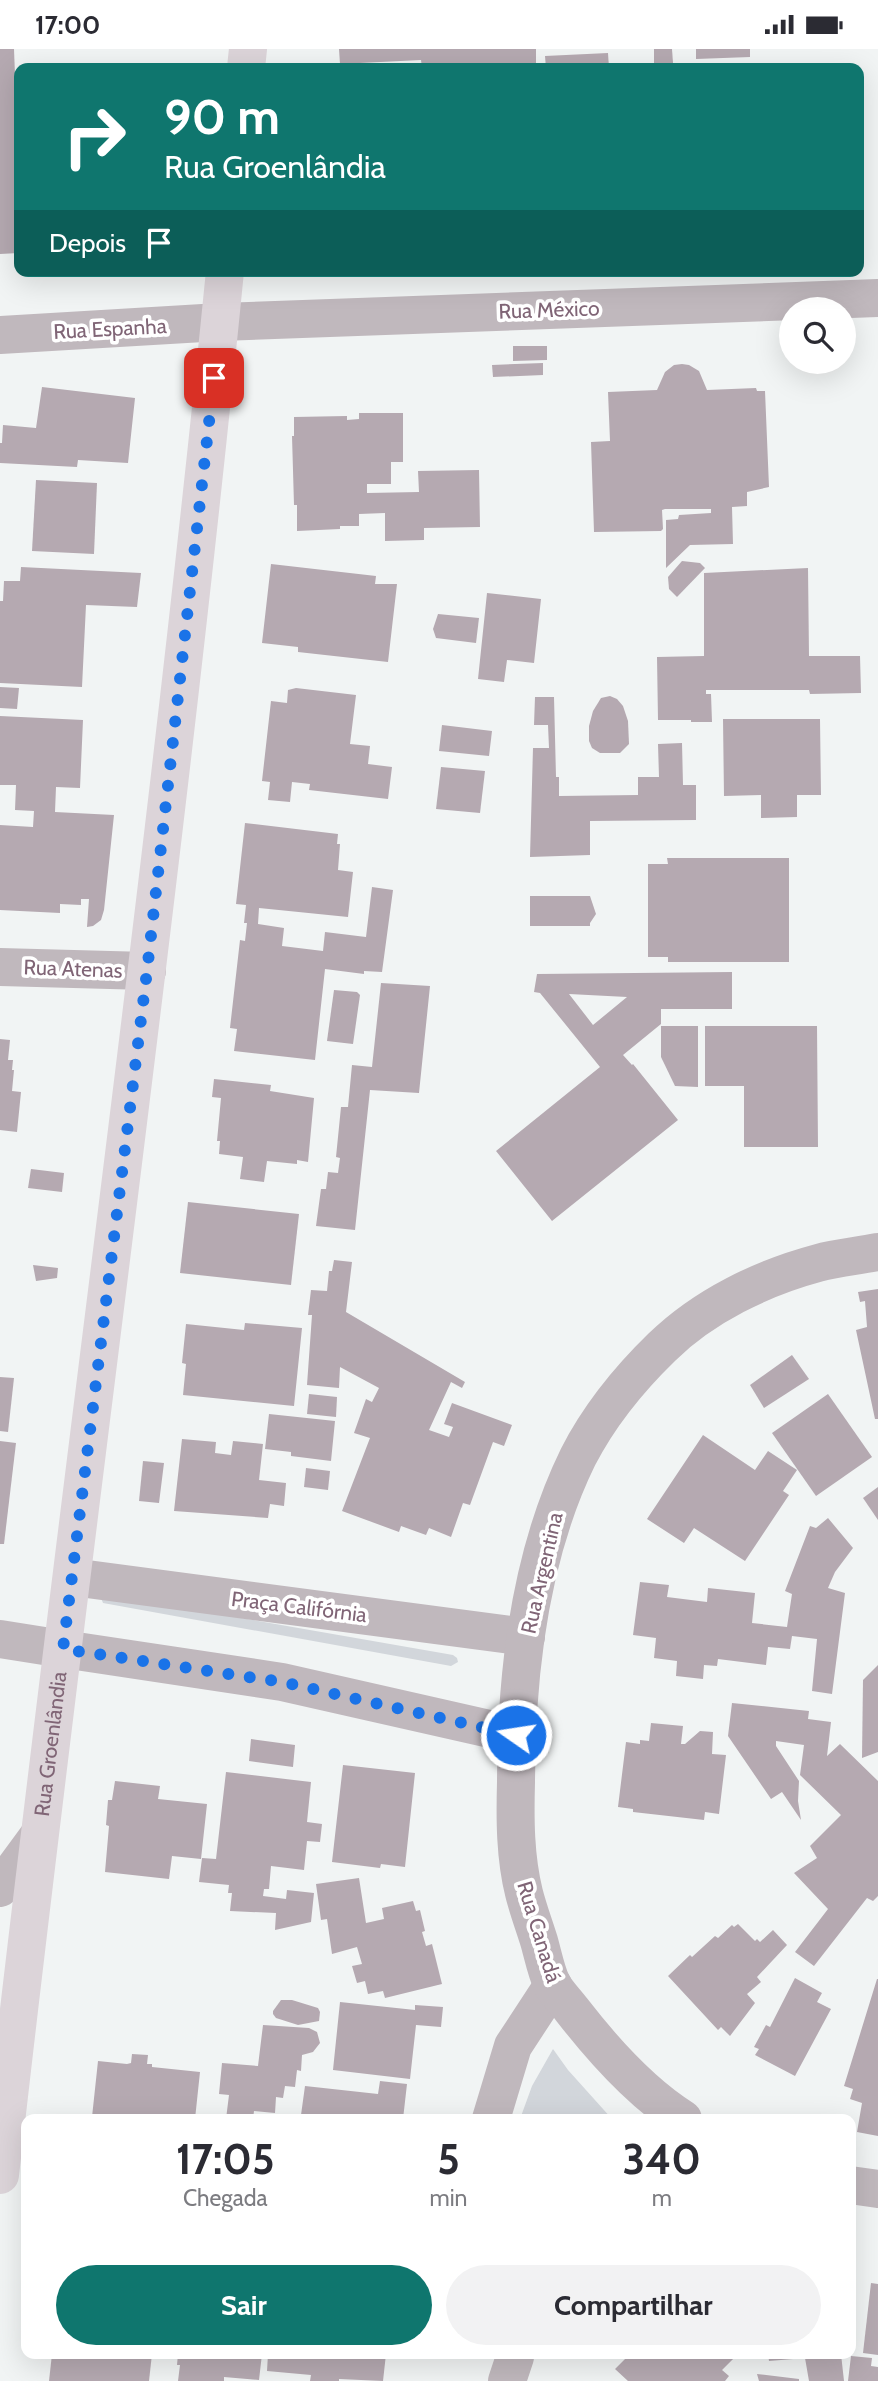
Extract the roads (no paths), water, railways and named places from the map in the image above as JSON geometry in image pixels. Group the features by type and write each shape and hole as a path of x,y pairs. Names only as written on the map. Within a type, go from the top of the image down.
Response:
{"main road":[{"name":"Rua Groenlândia","path":"1,2165 39,1835 147,971 224,277"}],"street":[{"name":"Rua México","path":"220,322 878,298"},
{"name":"Rua Espanha","path":"0,335 220,322"},
{"name":"Rua Atenas","path":"0,967 147,971"},
{"name":"Rua Argentina","path":"516,1735 526,1637 544,1545 560,1498 579,1455 605,1412 664,1345 696,1320 739,1293 819,1263 878,1252"},
{"name":"Praça Califórnia","path":"72,1577 526,1637"},
{"path":"0,1639 282,1682 516,1735"},
{"name":"Rua Canadá","path":"516,1735 515,1832 524,1892 553,1985 591,2034 633,2078 677,2114"},
{"path":"0,1888 39,1835"},
{"path":"493,2114 513,2046 553,1985"},
{"path":"856,2186 878,2189"}]}
